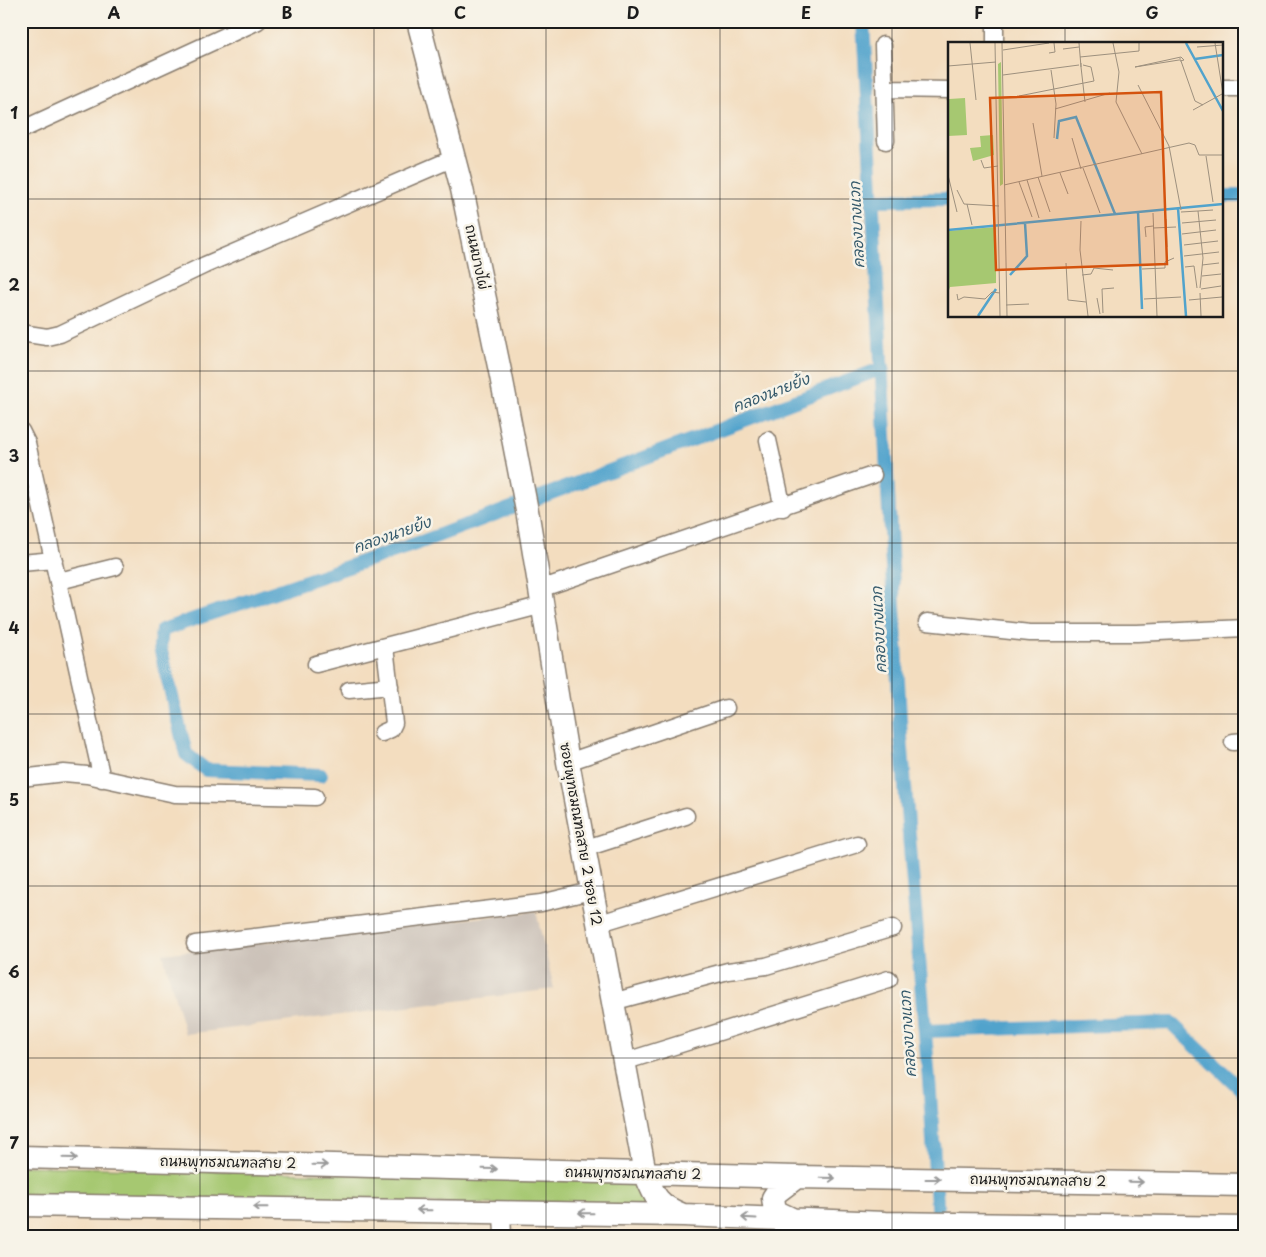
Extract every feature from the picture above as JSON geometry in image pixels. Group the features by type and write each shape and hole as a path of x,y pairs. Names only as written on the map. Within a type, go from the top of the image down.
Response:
{"main road":[{"name":"ถนนบางไผ่","path":"418,21 478,259 526,505"},
{"name":"ซอยพุทธมณฑลสาย 2 ซอย 12","path":"526,505 568,762 644,1173 658,1202 664,1207 683,1215"},
{"name":"ถนนพุทธมณฑลสาย 2","path":"21,1157 797,1177 1245,1184"},
{"path":"796,1225 774,1211 773,1198 783,1186 797,1177"},
{"path":"21,1205 683,1215 796,1225 885,1223 1245,1228"}],"street":[{"path":"21,130 258,21"},
{"path":"995,21 995,42"},
{"path":"883,45 886,89 886,141"},
{"path":"1224,88 1245,88"},
{"path":"886,89 948,90"},
{"path":"21,333 47,337 60,334 205,265 454,158"},
{"path":"21,431 27,443 59,580 102,779"},
{"path":"768,440 782,508"},
{"path":"316,664 386,647 542,597 874,475"},
{"path":"21,563 54,560"},
{"path":"59,580 115,566"},
{"path":"927,622 1030,632 1137,633 1245,628"},
{"path":"382,733 391,729 394,723 386,647"},
{"path":"349,690 390,686"},
{"path":"568,762 726,708"},
{"path":"21,778 64,773 175,794 315,797"},
{"path":"584,849 686,816"},
{"path":"597,924 857,844"},
{"path":"195,944 541,903 591,891"},
{"path":"612,1002 728,971 766,966 893,928"},
{"path":"623,1062 889,979"},
{"path":"502,1212 503,1236"}],"shaded area":[{"path":"536,911 554,989 185,1034 163,954"}],"green space":[{"path":"21,1166 638,1181 646,1195 648,1207 21,1196"}],"waterway":[{"name":"คลองบางแวก","path":"863,21 901,737 930,1093 939,1236"},
{"path":"1224,196 1245,196"},
{"path":"872,200 948,199"},
{"name":"คลองนายย้ง","path":"321,775 206,770 186,754 160,647 162,630 421,542 883,368"},
{"path":"925,1031 1171,1023 1245,1093"}]}
